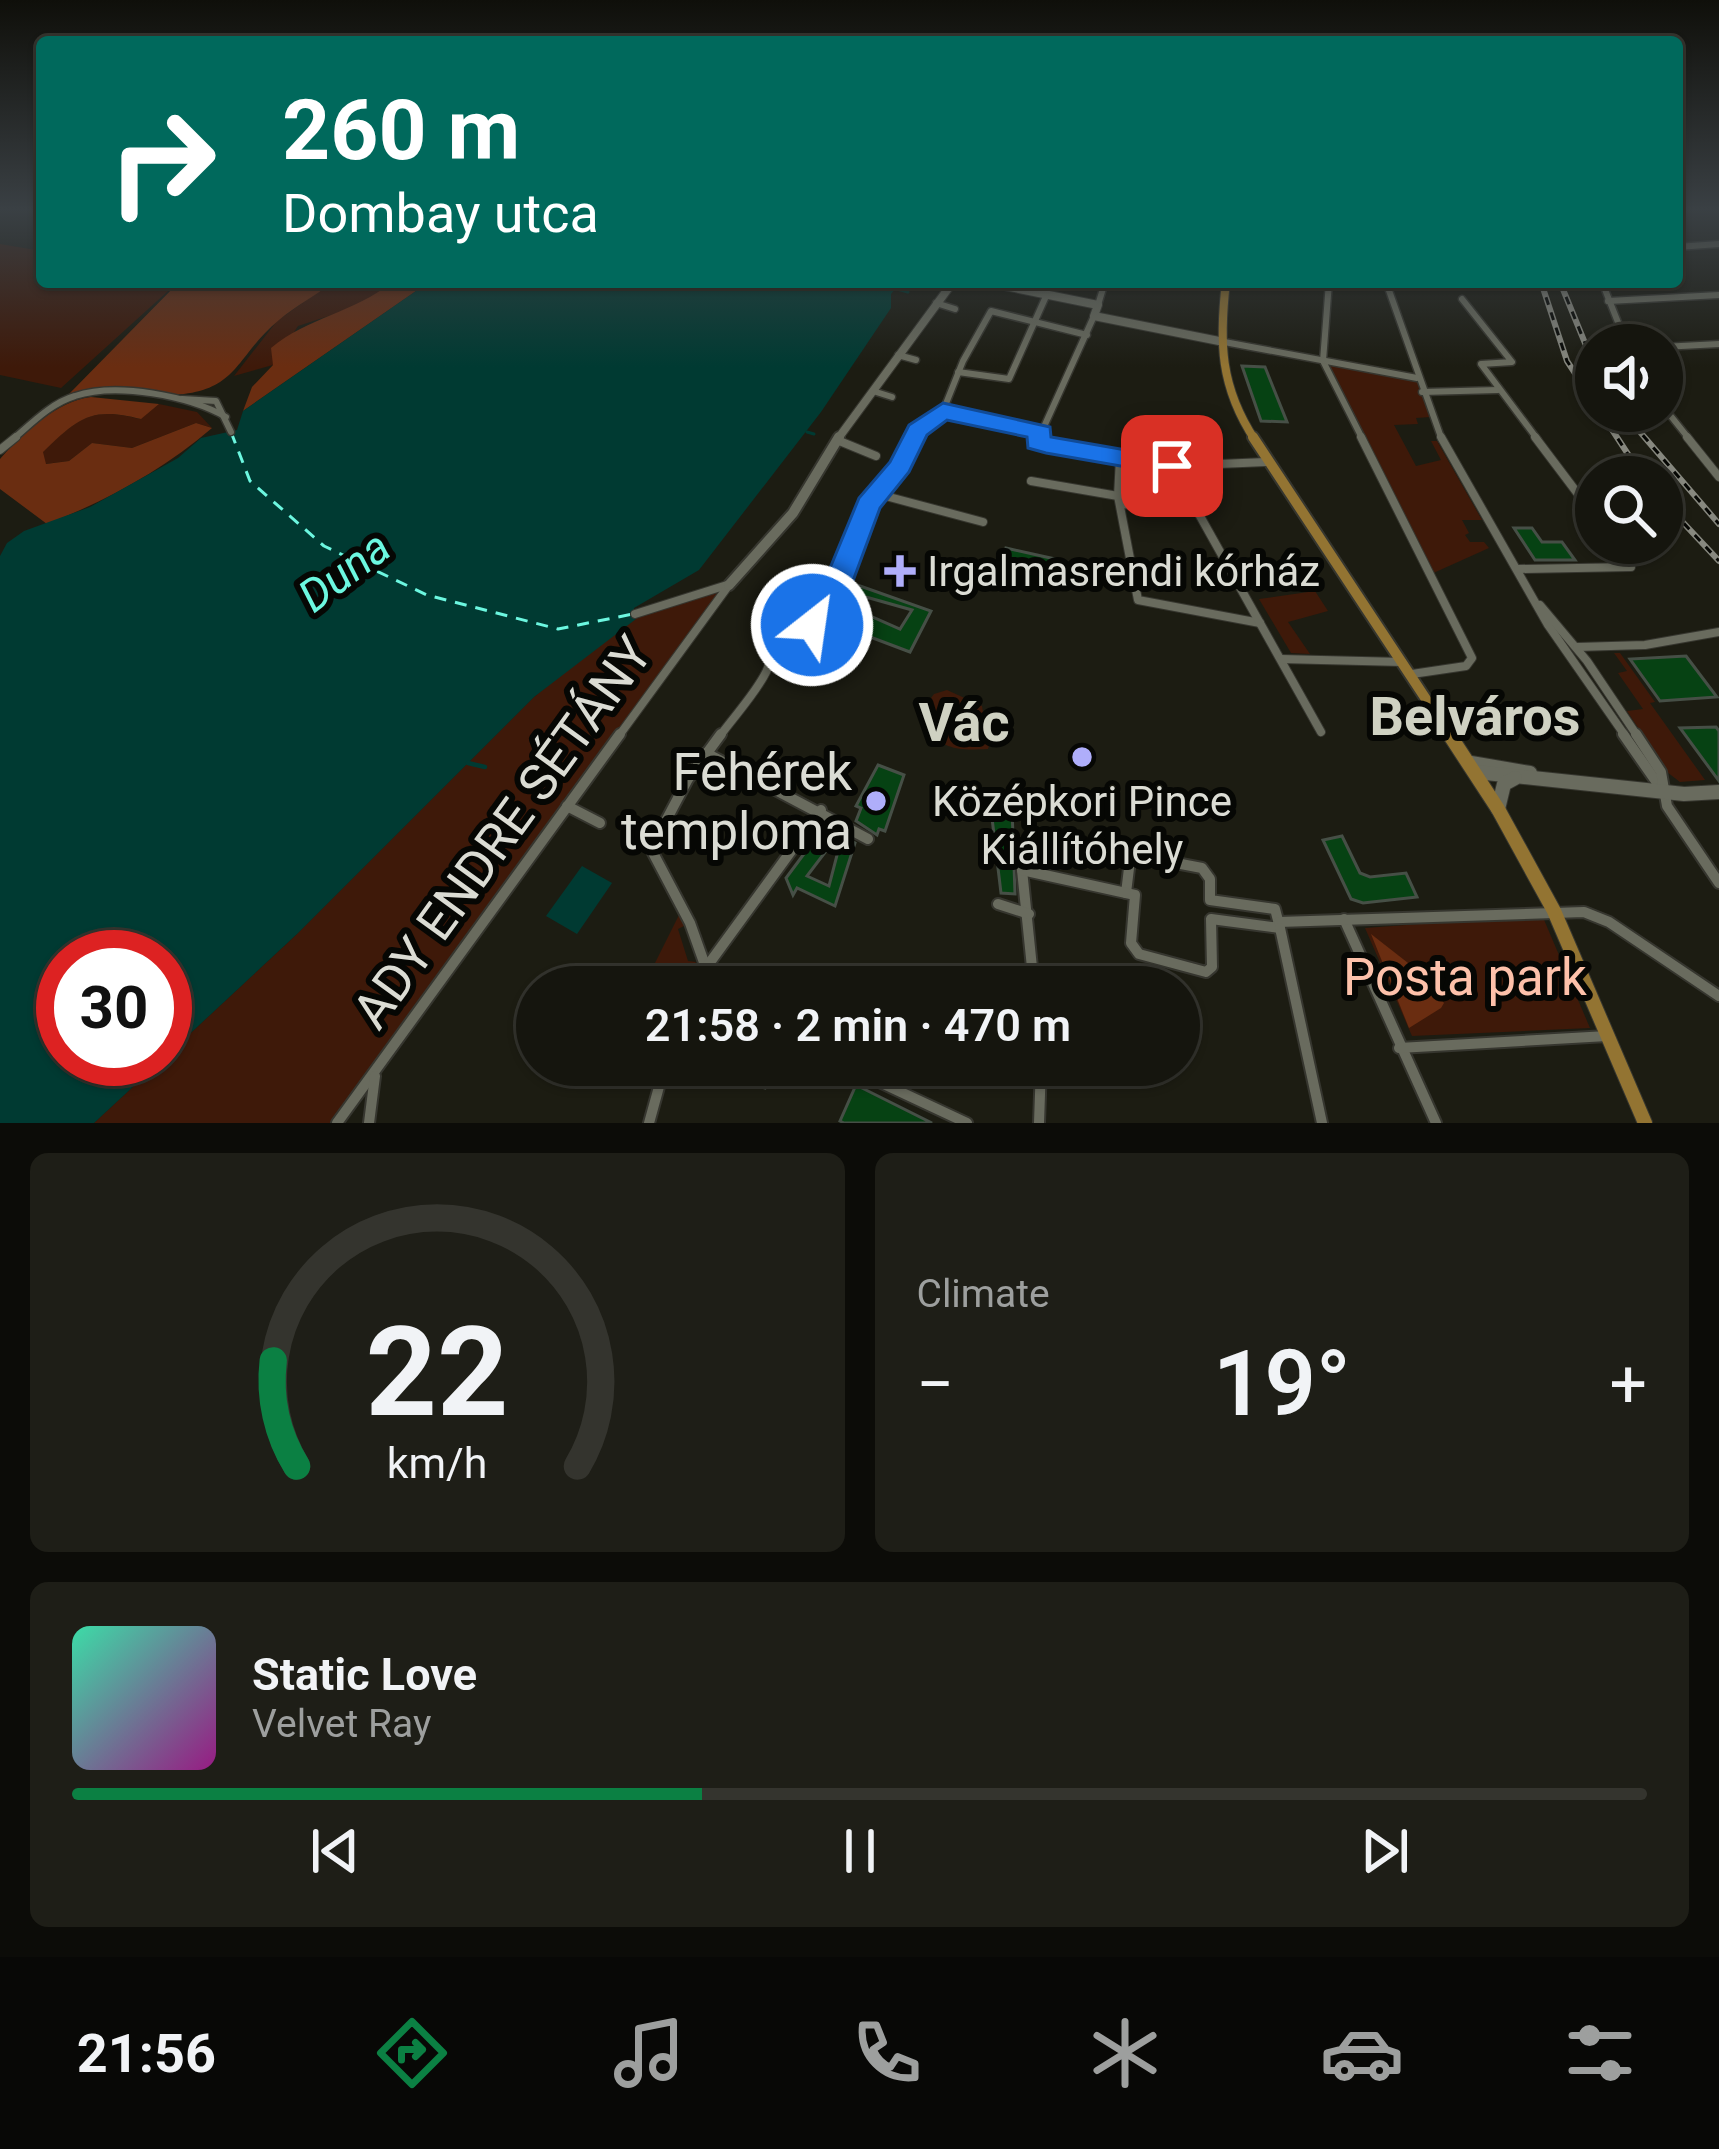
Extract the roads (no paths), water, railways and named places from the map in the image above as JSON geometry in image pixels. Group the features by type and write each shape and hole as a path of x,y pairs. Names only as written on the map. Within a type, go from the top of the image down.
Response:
{"main road":[{"path":"1225,288 1219,340 1232,399 1266,462 1498,808 1554,911 1645,1123"}],"street":[{"path":"635,614 729,585 793,513 837,440 947,288"},
{"path":"1016,288 1098,304"},
{"path":"1103,288 1087,335 1037,442 1172,466 1266,462"},
{"path":"1281,659 1408,668 1466,667 1472,658 1323,362 1329,288"},
{"path":"1388,288 1438,435 1563,648 1663,791"},
{"path":"1604,288 1618,324"},
{"path":"958,372 1007,380 1047,294"},
{"path":"1608,301 1719,295"},
{"path":"1462,299 1512,361 1481,364 1575,490"},
{"path":"936,303 955,309"},
{"path":"812,625 836,589 858,525 876,493 908,453 917,430 943,411 991,311 1087,335"},
{"path":"1094,316 1417,379"},
{"path":"1683,346 1719,344"},
{"path":"898,355 916,360"},
{"path":"1422,392 1499,390"},
{"path":"873,391 892,397"},
{"path":"0,451 76,395 93,392 210,407 226,417 231,433"},
{"path":"943,411 1042,432"},
{"path":"1683,432 1719,477"},
{"path":"837,440 876,456"},
{"path":"1120,458 1119,500 1138,600 1262,624"},
{"path":"1172,466 1321,732"},
{"path":"1030,481 1182,509"},
{"path":"876,493 983,522"},
{"path":"1516,568 1631,567 1629,564"},
{"name":"ADY ENDRE SÉTÁNY","path":"337,1123 729,585"},
{"path":"1535,599 1577,647 1661,772 1667,806 1719,883"},
{"path":"705,966 690,923 651,849 706,753 772,668 778,652 779,617"},
{"path":"1563,648 1645,645 1719,632"},
{"path":"706,753 868,839"},
{"path":"1473,767 1515,778 1544,777"},
{"path":"1473,767 1663,791 1719,792"},
{"path":"1498,808 1504,784 1515,778"},
{"path":"567,806 600,824"},
{"path":"707,966 821,811"},
{"path":"1033,966 1021,865 1126,893 1135,895 1131,943 1138,954 1211,970 1210,879 1202,868 1139,856 1130,860 1126,893"},
{"path":"1210,900 1275,909 1322,1123"},
{"path":"998,904 1029,914"},
{"path":"1210,919 1280,925 1584,912 1609,922 1719,996"},
{"path":"1344,919 1436,1123"},
{"path":"1399,1048 1611,1036"},
{"path":"369,1123 375,1074"},
{"path":"649,1123 659,1086"},
{"path":"888,1086 961,1120"},
{"path":"1040,1123 1041,1086"}],"water":[{"name":"Duna","path":"420,288 896,288 891,308 821,412 699,570 634,608 636,619 534,697 192,1032 192,930 36,930 36,1086 134,1086 94,1123 0,1123 0,556 7,543 24,531 90,507 178,458 201,438 237,430 243,411"},
{"path":"582,866 612,883 577,934 546,916"}],"waterway":[{"path":"897,289 908,292"},
{"path":"807,432 814,434"},
{"path":"468,763 485,767"}],"railway":[{"path":"1543,288 1567,361 1629,456"},
{"path":"1562,288 1577,324"},
{"path":"1640,432 1719,524"},
{"path":"1683,522 1719,561"}],"place":[{"name":"Irgalmasrendi kórház","path":"900,571"},
{"name":"Középkori Pince Kiállítóhely","path":"1082,757"},
{"name":"Fehérek temploma","path":"876,801"}],"district":[{"name":"Belváros","path":"1475,716"},
{"name":"Vác","path":"964,722"}],"park label":[{"name":"Posta park","path":"1465,977"}]}
